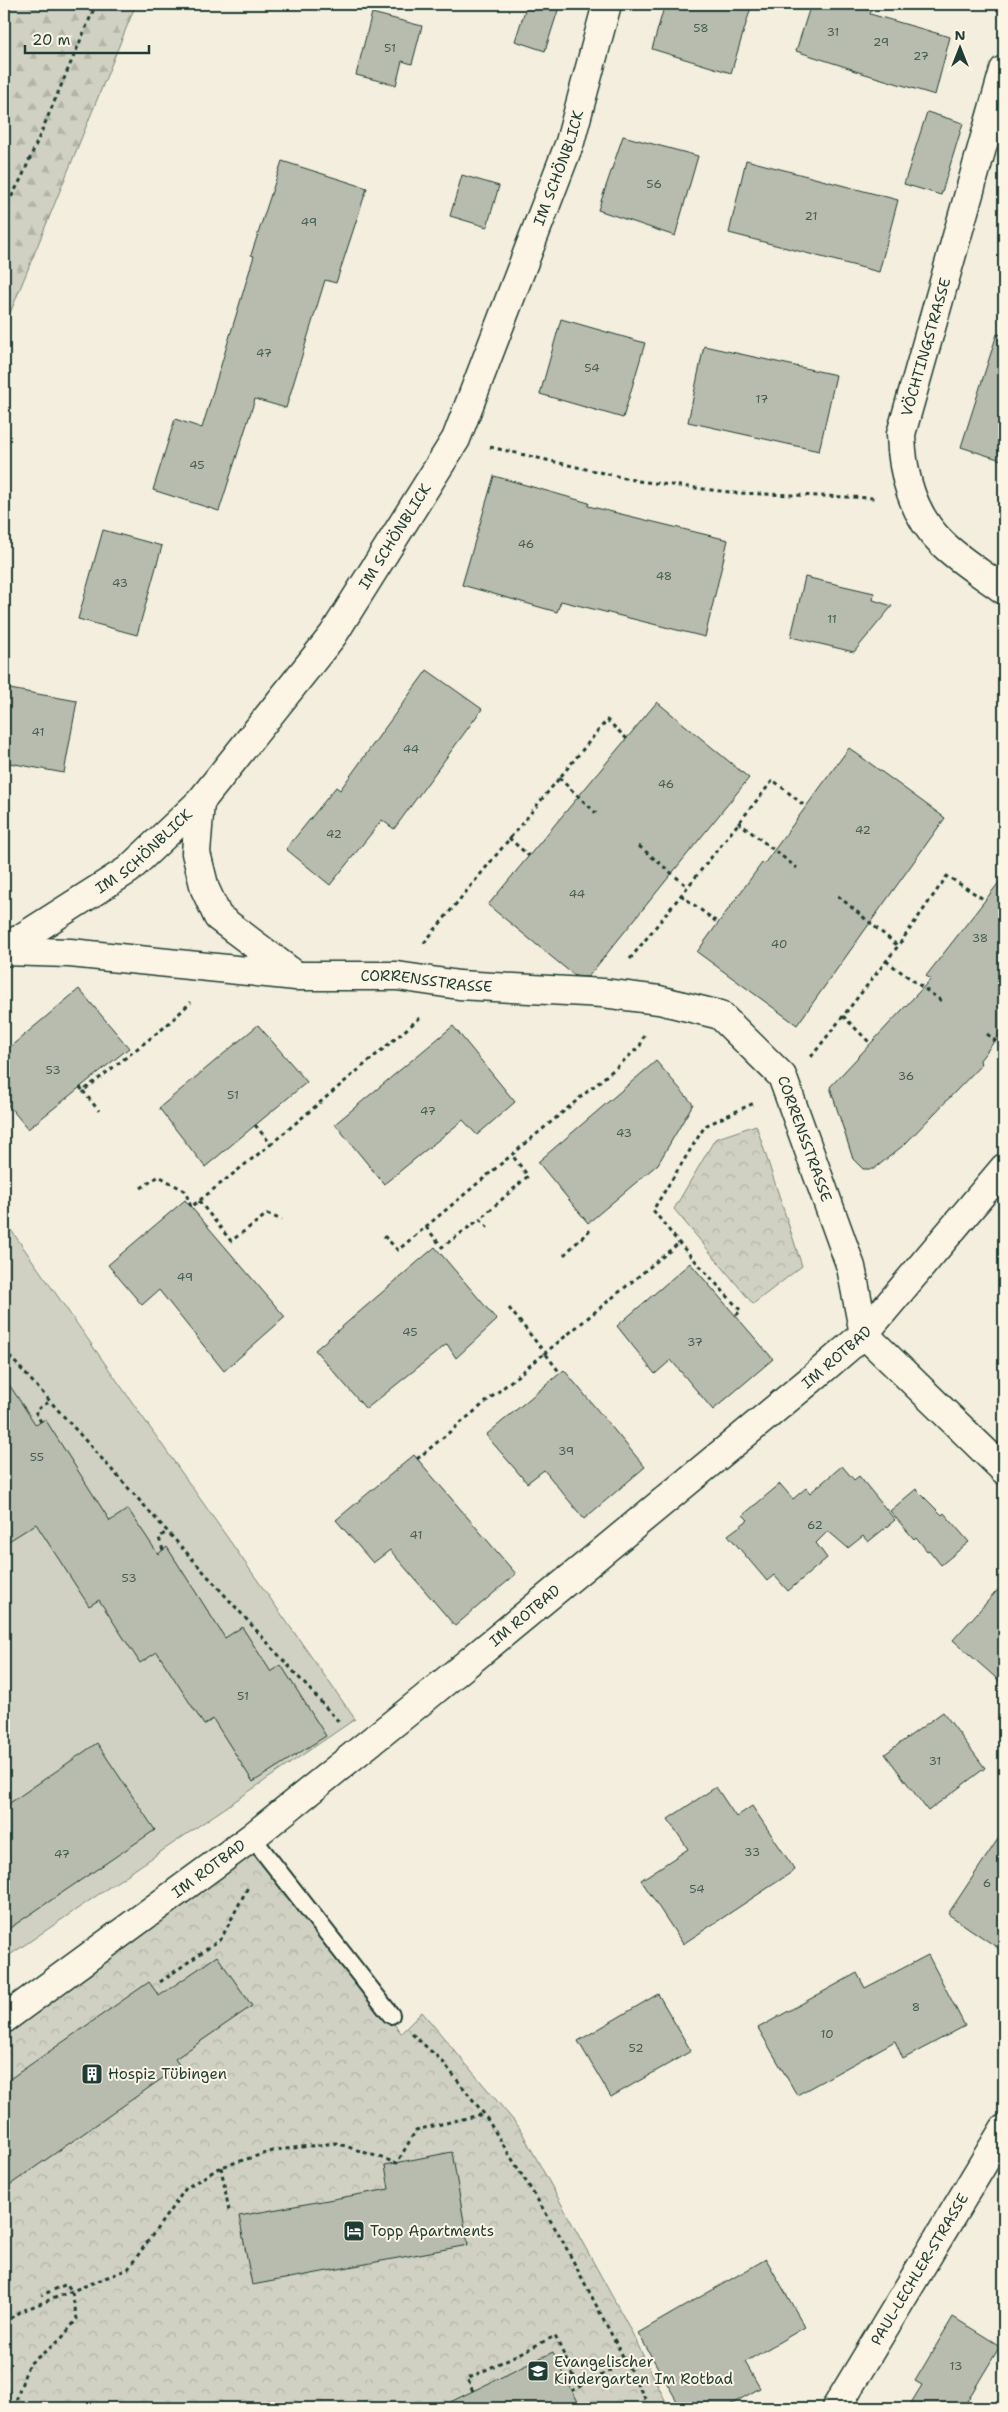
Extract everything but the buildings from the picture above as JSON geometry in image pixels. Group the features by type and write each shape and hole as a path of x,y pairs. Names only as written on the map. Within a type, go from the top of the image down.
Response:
{"street":[{"name":"IM SCHÖNBLICK","path":"4,950 128,870 200,802 333,635 456,439 570,142 607,4"},
{"name":"VÖCHTINGSTRASSE","path":"1004,70 901,434 902,457 913,499 925,522 943,544 1004,590"},
{"path":"200,802 196,852 206,889 218,917 296,976"},
{"name":"CORRENSSTRASSE","path":"4,950 70,953 296,976 397,976 459,985 602,993 659,1000 720,1015 782,1076 851,1267 864,1334"},
{"name":"IM ROTBAD","path":"13,2012 259,1845 362,1748 748,1433 864,1334 1004,1168"},
{"path":"864,1334 1004,1470"},
{"name":"PAUL-LECHLER-STRASSE","path":"836,2408 1004,2129"}],"lane":[{"path":"259,1845 392,2015"}],"path":[{"path":"4,211 22,177 96,4"},
{"path":"456,439 656,483 737,493 913,499"},
{"path":"397,976 607,720 627,739"},
{"path":"559,778 596,814"},
{"path":"602,993 773,780 806,807"},
{"path":"738,822 797,868"},
{"path":"509,838 529,856"},
{"path":"639,846 687,886"},
{"path":"736,1315 741,1311 679,1243 652,1210 705,1126 763,1098 789,1097 843,1016 898,946 947,876 986,900"},
{"path":"681,895 718,923"},
{"path":"838,896 898,946"},
{"path":"886,961 943,1002"},
{"path":"83,1092 166,1026 226,968"},
{"path":"141,1188 159,1176 185,1191 191,1207 270,1144 459,985"},
{"path":"384,1236 398,1250 640,1046 659,1000"},
{"path":"843,1016 871,1044"},
{"path":"987,1034 1004,1048"},
{"path":"80,1087 99,1111"},
{"path":"1004,1102 1000,1106 1004,1111"},
{"path":"256,1125 270,1144"},
{"path":"426,1227 442,1247 480,1219 528,1176 512,1155"},
{"path":"199,1200 231,1241 267,1214 282,1220"},
{"path":"480,1219 488,1228"},
{"path":"564,1255 592,1228"},
{"path":"417,1459 679,1243"},
{"path":"509,1308 560,1373"},
{"path":"4,1350 362,1748"},
{"path":"4,1364 11,1358"},
{"path":"41,1422 35,1411 50,1401"},
{"path":"163,1550 159,1538 167,1531"},
{"path":"160,1982 221,1939 259,1845"},
{"path":"392,2015 443,2062 484,2114 560,2236 650,2408"},
{"path":"4,2324 20,2312 128,2269 186,2188 221,2167 276,2150 336,2143 397,2162 416,2130 484,2114"},
{"path":"221,2167 229,2211"},
{"path":"17,2408 16,2401 28,2365 61,2339 77,2319 72,2292 67,2284 42,2295"},
{"path":"473,2391 466,2379 555,2336 579,2387"},
{"path":"572,2390 626,2362"}],"green space":[{"path":"4,4 136,4 4,328"},
{"path":"756,1125 802,1266 753,1304 674,1209 715,1139"},
{"path":"4,1220 355,1719 4,1959"},
{"path":"252,1837 401,2033 422,2012 519,2127 629,2327 669,2408 4,2408 4,2016"}],"place":[{"name":"Hospiz Tübingen","path":"92,2074"},
{"name":"Topp Apartments","path":"354,2231"},
{"name":"Evangelischer Kindergarten Im Rotbad","path":"538,2371"}]}
